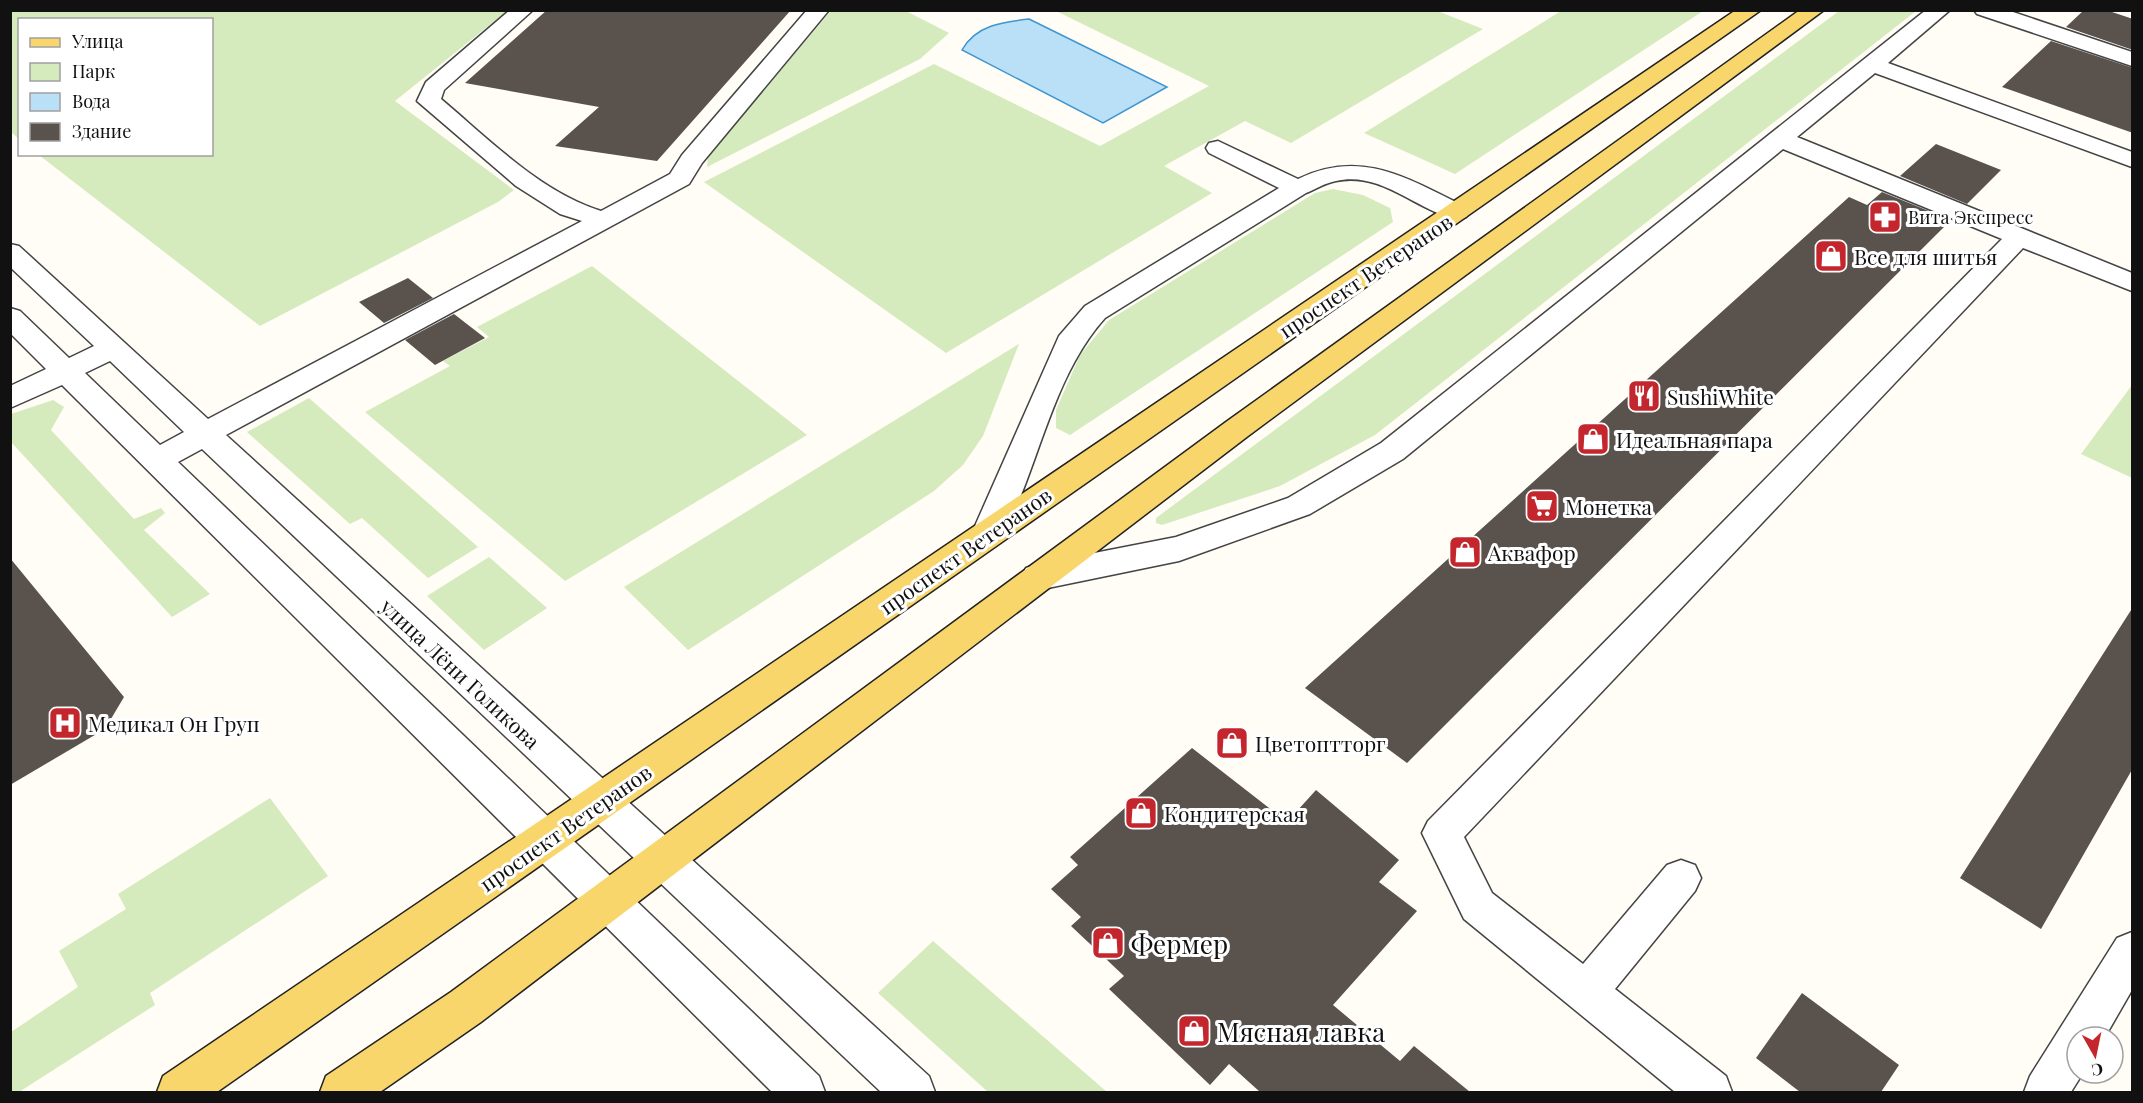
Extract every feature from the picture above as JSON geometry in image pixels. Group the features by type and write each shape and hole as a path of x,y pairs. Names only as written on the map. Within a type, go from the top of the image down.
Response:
{"main road":[{"name":"проспект Ветеранов","path":"179,1092 1751,10"},
{"path":"342,1092 466,1007 661,858 1038,577 1814,10"}],"street":[{"path":"523,10 434,87 429,101 525,181 569,210 602,219"},
{"path":"156,460 680,179 691,160 819,10"},
{"path":"1038,577 1179,549 1299,506 1392,451 1940,10"},
{"path":"1984,10 2133,59"},
{"path":"1873,65 2133,160"},
{"path":"1780,139 2133,283"},
{"path":"1218,148 1297,188"},
{"path":"987,535 1073,336 1095,312 1297,188 1329,174 1354,172 1380,177 1456,212"},
{"path":"1710,1092 1478,906 1442,833 2019,237"},
{"name":"улица Лёни Голикова","path":"10,252 913,1092"},
{"path":"10,317 543,841 803,1092"},
{"path":"10,398 113,348"},
{"path":"1585,993 1681,878"},
{"path":"2087,1025 2133,952"},
{"path":"2046,1092 2065,1061"}],"green space":[{"path":"1435,10 1483,29 1291,143 1245,121 1164,166 1212,193 946,353 704,182 934,64 1100,146 1209,86 1056,11"},
{"path":"10,11 507,11 395,101 514,190 498,202 260,326 40,156 213,156 213,18 18,18 18,138 11,132"},
{"path":"831,11 906,11 949,33 920,59 707,167 708,155"},
{"path":"1561,11 1703,11 1455,174 1364,133"},
{"path":"1839,11 1916,11 1375,435 1280,486 1162,525 1156,523 1156,518"},
{"path":"1333,189 1363,195 1390,208 1393,222 1070,435 1056,428 1056,410 1080,355 1109,320 1315,193"},
{"path":"592,266 807,435 565,581 365,412 450,366 443,361 489,337 477,327"},
{"path":"1019,344 983,436 963,465 934,491 688,650 624,587"},
{"path":"2132,385 2132,478 2081,454"},
{"path":"309,398 478,547 428,578 362,518 350,524 247,432"},
{"path":"53,400 64,407 51,430 134,519 161,508 165,513 144,530 210,594 172,617 11,442 11,414"},
{"path":"489,557 547,608 484,650 427,596"},
{"path":"270,798 328,876 150,993 155,1005 19,1092 11,1092 11,1032 78,987 59,951 126,909 118,894"},
{"path":"933,941 1107,1092 988,1092 878,993"}],"water":[{"path":"1029,19 1167,87 1103,123 962,50 982,30 991,26"}],"building":[{"path":"547,10 791,10 657,161 555,146 599,107 465,83"},
{"path":"2084,10 2106,10 2133,19 2133,50 2066,27"},
{"path":"2051,41 2133,68 2133,133 2002,87"},
{"path":"1936,144 2001,170 1967,204 1900,176"},
{"path":"1882,192 1951,220 1407,763 1305,688 1849,197 1867,205"},
{"path":"408,278 433,298 384,323 359,302"},
{"path":"454,314 485,338 435,365 405,340"},
{"path":"10,558 124,697 105,729 10,785"},
{"path":"2133,607 2133,768 2041,929 1960,878"},
{"path":"1192,748 1287,822 1316,790 1399,860 1379,882 1417,911 1333,1005 1400,1061 1414,1046 1470,1092 1260,1092 1229,1064 1210,1085 1109,989 1124,976 1071,926 1081,917 1051,889 1078,865 1070,857"},
{"path":"1802,993 1899,1065 1881,1092 1800,1092 1756,1058"}],"place":[{"name":"Вита Экспресс","path":"1885,217"},
{"name":"Все для шитья","path":"1831,256"},
{"name":"SushiWhite","path":"1644,396"},
{"name":"Идеальная пара","path":"1593,439"},
{"name":"Монетка","path":"1542,506"},
{"name":"Аквафор","path":"1465,552"},
{"name":"Медикал Он Груп","path":"65,723"},
{"name":"Цветоптторг","path":"1232,743"},
{"name":"Кондитерская","path":"1141,813"},
{"name":"Фермер","path":"1108,943"},
{"name":"Мясная лавка","path":"1194,1031"}]}
